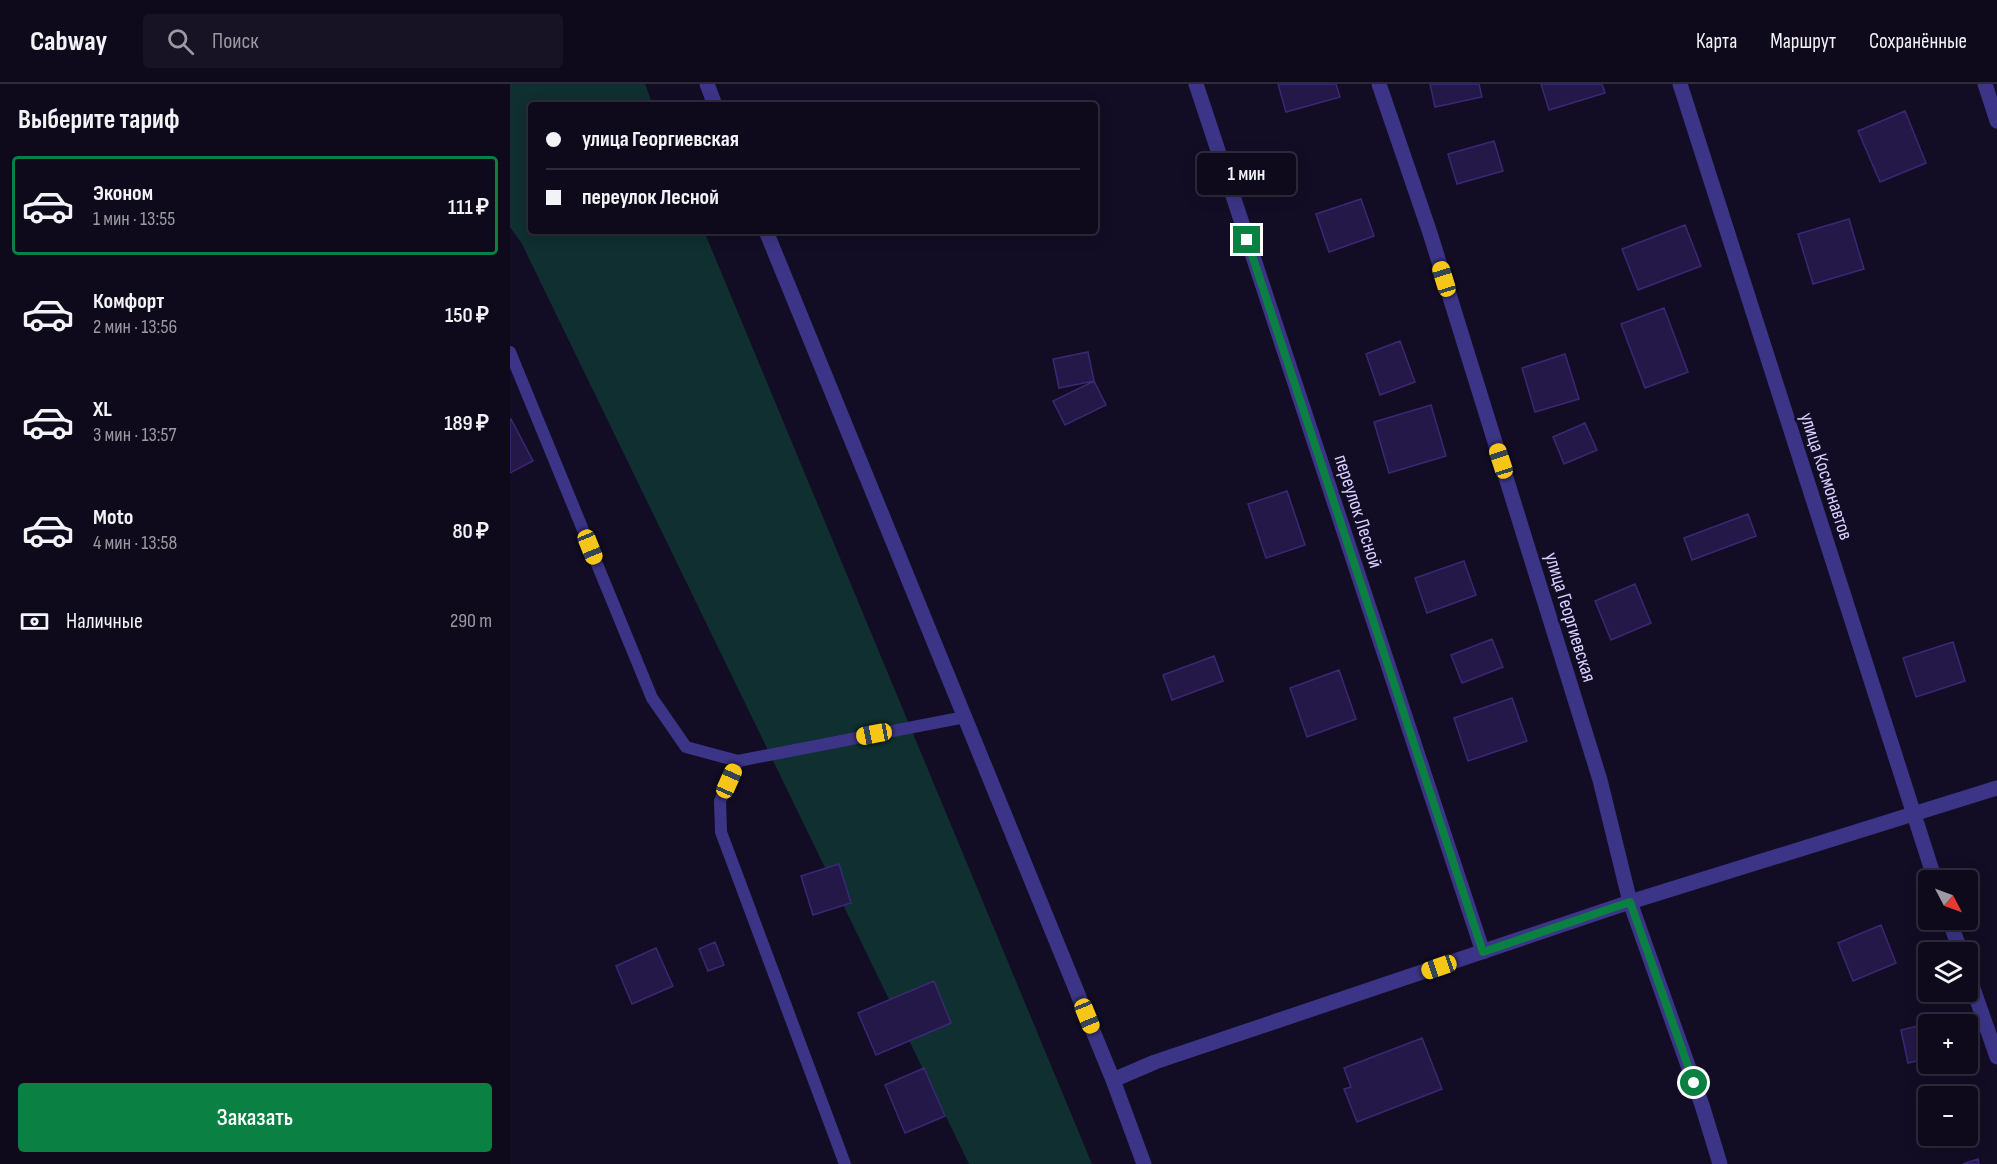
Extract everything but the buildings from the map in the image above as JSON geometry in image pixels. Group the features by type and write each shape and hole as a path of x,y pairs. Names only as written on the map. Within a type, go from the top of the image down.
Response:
{"street":[{"path":"706,84 714,102"},
{"name":"переулок Лесной","path":"1196,84 1483,952"},
{"name":"улица Георгиевская","path":"1379,84 1430,233 1600,780 1630,902 1702,1105 1720,1164"},
{"name":"улица Космонавтов","path":"1680,84 1931,870"},
{"path":"1985,84 1997,121"},
{"path":"767,234 1113,1080 1144,1164"},
{"path":"1113,1080 1167,1058 1630,902 1997,788"},
{"path":"1978,1002 1997,1057"}],"lane":[{"path":"510,352 652,698 686,747 738,761 965,717"},
{"path":"738,761 720,801 722,832 845,1164"}],"green space":[{"path":"510,84 645,84 652,102 528,102 528,234 705,234 1092,1164 969,1164 522,244 510,227"}],"route":[{"path":"1247,240 1483,952 1630,902 1694,1083"}]}
